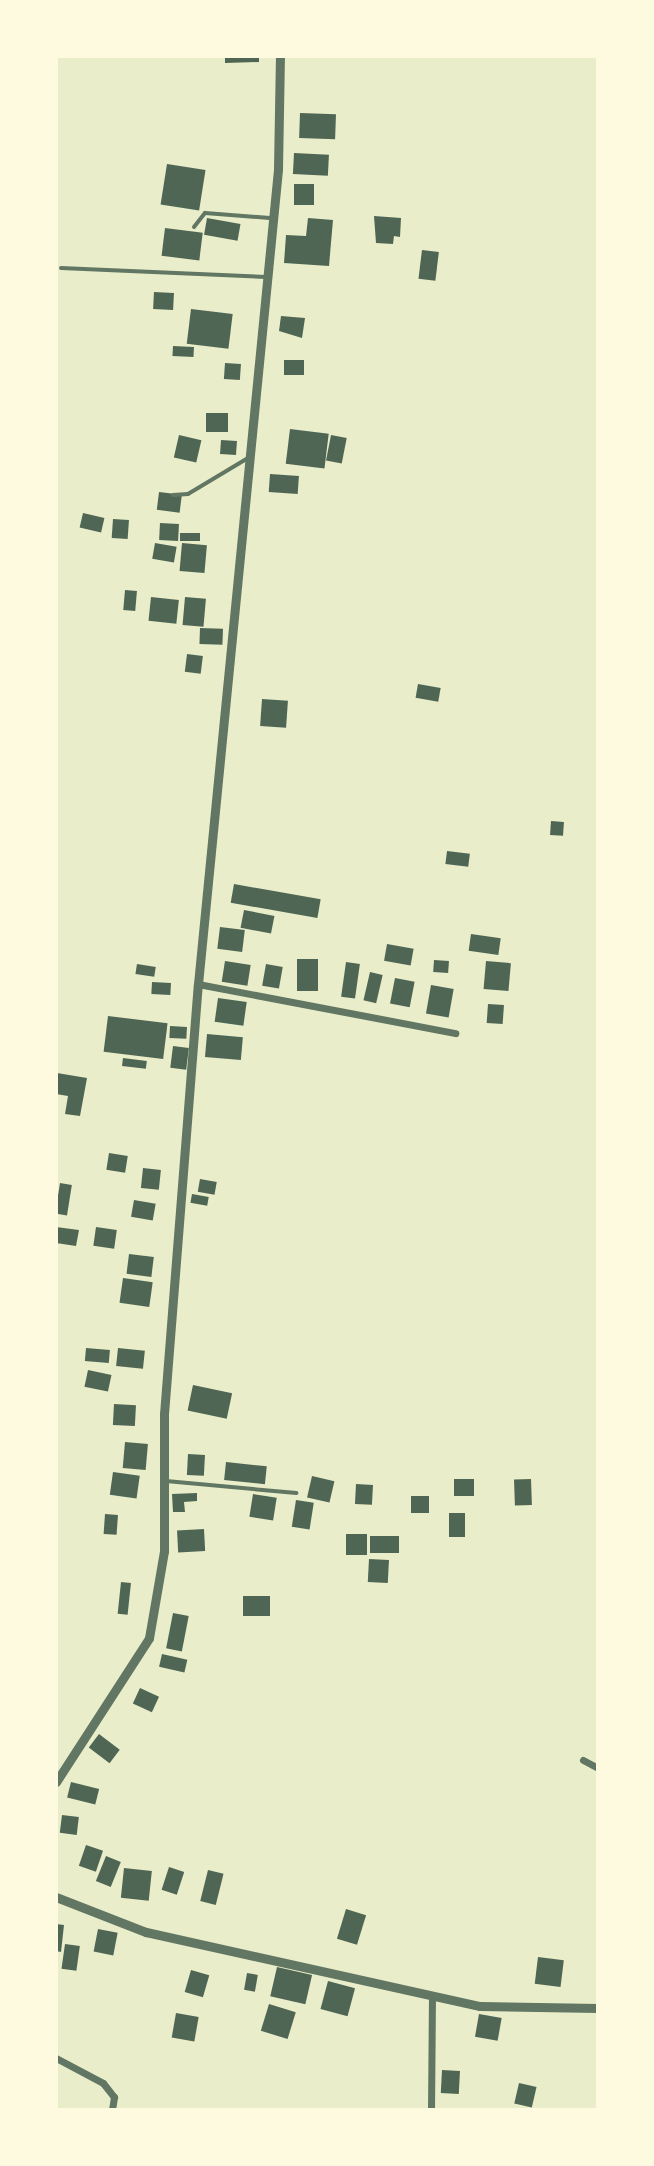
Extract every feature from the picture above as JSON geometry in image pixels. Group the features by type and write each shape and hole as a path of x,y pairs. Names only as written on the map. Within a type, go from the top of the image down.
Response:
{"street":[{"path":"56,1782 149,1638 164,1551 164,1414 198,984 273,218 280,56"},
{"path":"198,984 455,1033"},
{"path":"583,1760 598,1768"},
{"path":"56,1897 146,1932 480,2006 598,2008"},
{"path":"431,2110 432,1995"},
{"path":"56,2058 103,2083 114,2097 112,2110"}],"lane":[{"path":"194,227 205,213 273,218"},
{"path":"61,268 267,277"},
{"path":"173,495 188,494 248,458"},
{"path":"164,1481 296,1493"}],"building":[{"path":"225,56 259,56 259,62 225,63"},
{"path":"300,113 336,114 335,139 299,138"},
{"path":"294,153 329,155 328,176 293,174"},
{"path":"167,164 206,170 199,211 161,204"},
{"path":"294,184 314,184 314,205 294,205"},
{"path":"374,216 401,218 400,237 394,236 393,244 376,243"},
{"path":"207,218 240,224 238,241 204,235"},
{"path":"308,218 333,220 329,266 284,263 286,235 306,236"},
{"path":"165,228 203,233 199,260 162,256"},
{"path":"422,250 439,252 435,281 418,279"},
{"path":"154,292 174,293 173,310 153,309"},
{"path":"191,309 233,314 228,349 187,344"},
{"path":"281,316 305,318 302,338 279,331"},
{"path":"173,346 194,347 193,357 172,356"},
{"path":"284,360 304,360 304,375 284,375"},
{"path":"225,363 241,364 240,380 224,379"},
{"path":"206,413 228,413 228,432 206,432"},
{"path":"290,429 329,434 324,468 286,464"},
{"path":"179,435 201,440 196,463 174,457"},
{"path":"331,435 347,438 342,464 326,461"},
{"path":"221,440 237,441 236,455 220,454"},
{"path":"270,474 299,476 298,494 269,492"},
{"path":"159,492 182,495 180,513 157,510"},
{"path":"83,513 104,518 101,533 80,528"},
{"path":"113,519 129,520 128,539 112,538"},
{"path":"160,523 179,524 178,541 159,540"},
{"path":"180,533 200,533 200,541 180,541"},
{"path":"155,543 177,547 174,563 152,559"},
{"path":"182,543 207,545 204,573 180,571"},
{"path":"125,590 137,591 135,611 123,610"},
{"path":"151,597 179,600 176,624 148,621"},
{"path":"185,597 206,599 203,627 183,625"},
{"path":"200,628 223,629 222,645 199,644"},
{"path":"187,654 203,656 201,674 185,672"},
{"path":"418,684 441,688 438,702 416,698"},
{"path":"262,699 288,701 286,728 260,726"},
{"path":"551,821 564,822 563,836 550,835"},
{"path":"447,851 470,854 468,867 445,864"},
{"path":"234,884 321,899 317,918 231,903"},
{"path":"244,910 274,916 271,934 241,928"},
{"path":"220,927 245,930 242,952 217,949"},
{"path":"471,934 501,938 498,955 469,951"},
{"path":"387,944 414,949 411,965 384,961"},
{"path":"297,959 318,959 318,991 297,991"},
{"path":"434,960 449,961 448,973 433,972"},
{"path":"225,961 251,965 247,986 222,982"},
{"path":"486,961 511,963 508,991 484,989"},
{"path":"346,962 360,964 355,999 341,997"},
{"path":"137,964 156,967 154,977 135,974"},
{"path":"266,964 283,967 279,989 262,986"},
{"path":"370,972 383,975 376,1003 363,1000"},
{"path":"395,978 415,982 410,1007 390,1004"},
{"path":"152,982 171,983 170,995 151,994"},
{"path":"431,985 454,989 449,1018 426,1014"},
{"path":"218,998 247,1002 243,1026 215,1022"},
{"path":"488,1004 504,1005 503,1024 487,1023"},
{"path":"108,1016 168,1023 163,1059 104,1052"},
{"path":"170,1026 187,1027 186,1039 169,1038"},
{"path":"207,1034 243,1037 241,1060 205,1057"},
{"path":"173,1046 189,1048 186,1070 170,1068"},
{"path":"123,1058 147,1061 146,1069 122,1066"},
{"path":"57,1073 87,1078 80,1116 65,1114 68,1096 56,1094"},
{"path":"109,1153 128,1156 125,1173 106,1170"},
{"path":"143,1168 161,1170 159,1190 141,1188"},
{"path":"200,1179 217,1182 214,1195 198,1192"},
{"path":"60,1183 72,1185 67,1215 56,1214"},
{"path":"192,1194 209,1197 207,1206 190,1203"},
{"path":"134,1200 156,1204 153,1221 131,1217"},
{"path":"56,1227 79,1230 76,1246 56,1243"},
{"path":"96,1227 117,1230 114,1249 93,1246"},
{"path":"129,1254 154,1257 151,1277 127,1274"},
{"path":"123,1278 153,1282 149,1307 120,1303"},
{"path":"86,1348 110,1350 109,1363 85,1361"},
{"path":"118,1348 145,1351 143,1369 116,1366"},
{"path":"88,1370 111,1375 108,1392 84,1387"},
{"path":"193,1385 232,1393 227,1419 188,1410"},
{"path":"114,1404 136,1405 135,1426 113,1425"},
{"path":"125,1442 148,1444 146,1470 123,1468"},
{"path":"188,1454 205,1455 204,1476 187,1475"},
{"path":"226,1462 267,1466 265,1484 224,1480"},
{"path":"113,1472 140,1476 137,1499 110,1495"},
{"path":"312,1476 334,1481 329,1503 307,1497"},
{"path":"454,1479 474,1479 474,1496 454,1496"},
{"path":"531,1479 532,1505 515,1506 514,1480"},
{"path":"356,1484 373,1485 372,1505 355,1504"},
{"path":"197,1493 197,1501 184,1502 185,1512 173,1512 172,1494"},
{"path":"253,1494 277,1498 273,1520 249,1517"},
{"path":"411,1496 429,1496 429,1513 411,1513"},
{"path":"296,1500 314,1503 310,1529 292,1527"},
{"path":"449,1513 465,1513 465,1537 449,1537"},
{"path":"105,1514 118,1515 117,1535 104,1534"},
{"path":"204,1529 205,1551 178,1552 177,1530"},
{"path":"346,1534 367,1534 367,1555 346,1555"},
{"path":"370,1536 399,1536 399,1553 370,1553"},
{"path":"369,1559 389,1560 388,1583 368,1582"},
{"path":"121,1582 131,1583 128,1615 118,1614"},
{"path":"243,1596 270,1596 270,1616 243,1616"},
{"path":"173,1613 189,1616 182,1651 166,1648"},
{"path":"162,1654 187,1660 184,1673 159,1667"},
{"path":"140,1688 159,1697 152,1712 133,1703"},
{"path":"99,1734 120,1750 110,1763 89,1748"},
{"path":"71,1782 99,1789 95,1805 67,1798"},
{"path":"62,1815 79,1817 77,1835 60,1833"},
{"path":"86,1845 103,1851 96,1872 79,1866"},
{"path":"106,1856 121,1862 111,1887 96,1881"},
{"path":"169,1867 184,1872 177,1895 162,1890"},
{"path":"124,1868 152,1871 149,1901 121,1898"},
{"path":"208,1870 224,1874 216,1905 200,1901"},
{"path":"346,1909 366,1915 357,1945 337,1939"},
{"path":"56,1924 64,1925 61,1952 56,1951"},
{"path":"98,1929 118,1933 113,1955 94,1952"},
{"path":"65,1944 80,1946 76,1971 62,1969"},
{"path":"538,1957 564,1960 561,1987 535,1984"},
{"path":"277,1967 312,1975 305,2004 270,1996"},
{"path":"191,1970 209,1975 203,1997 185,1992"},
{"path":"247,1973 258,1975 255,1992 244,1990"},
{"path":"328,1981 355,1988 348,2016 320,2009"},
{"path":"269,2004 296,2012 288,2039 261,2031"},
{"path":"176,2013 199,2017 194,2042 172,2038"},
{"path":"479,2014 502,2018 498,2041 475,2037"},
{"path":"442,2070 460,2071 459,2094 441,2093"},
{"path":"519,2083 537,2087 532,2108 514,2103"}]}
